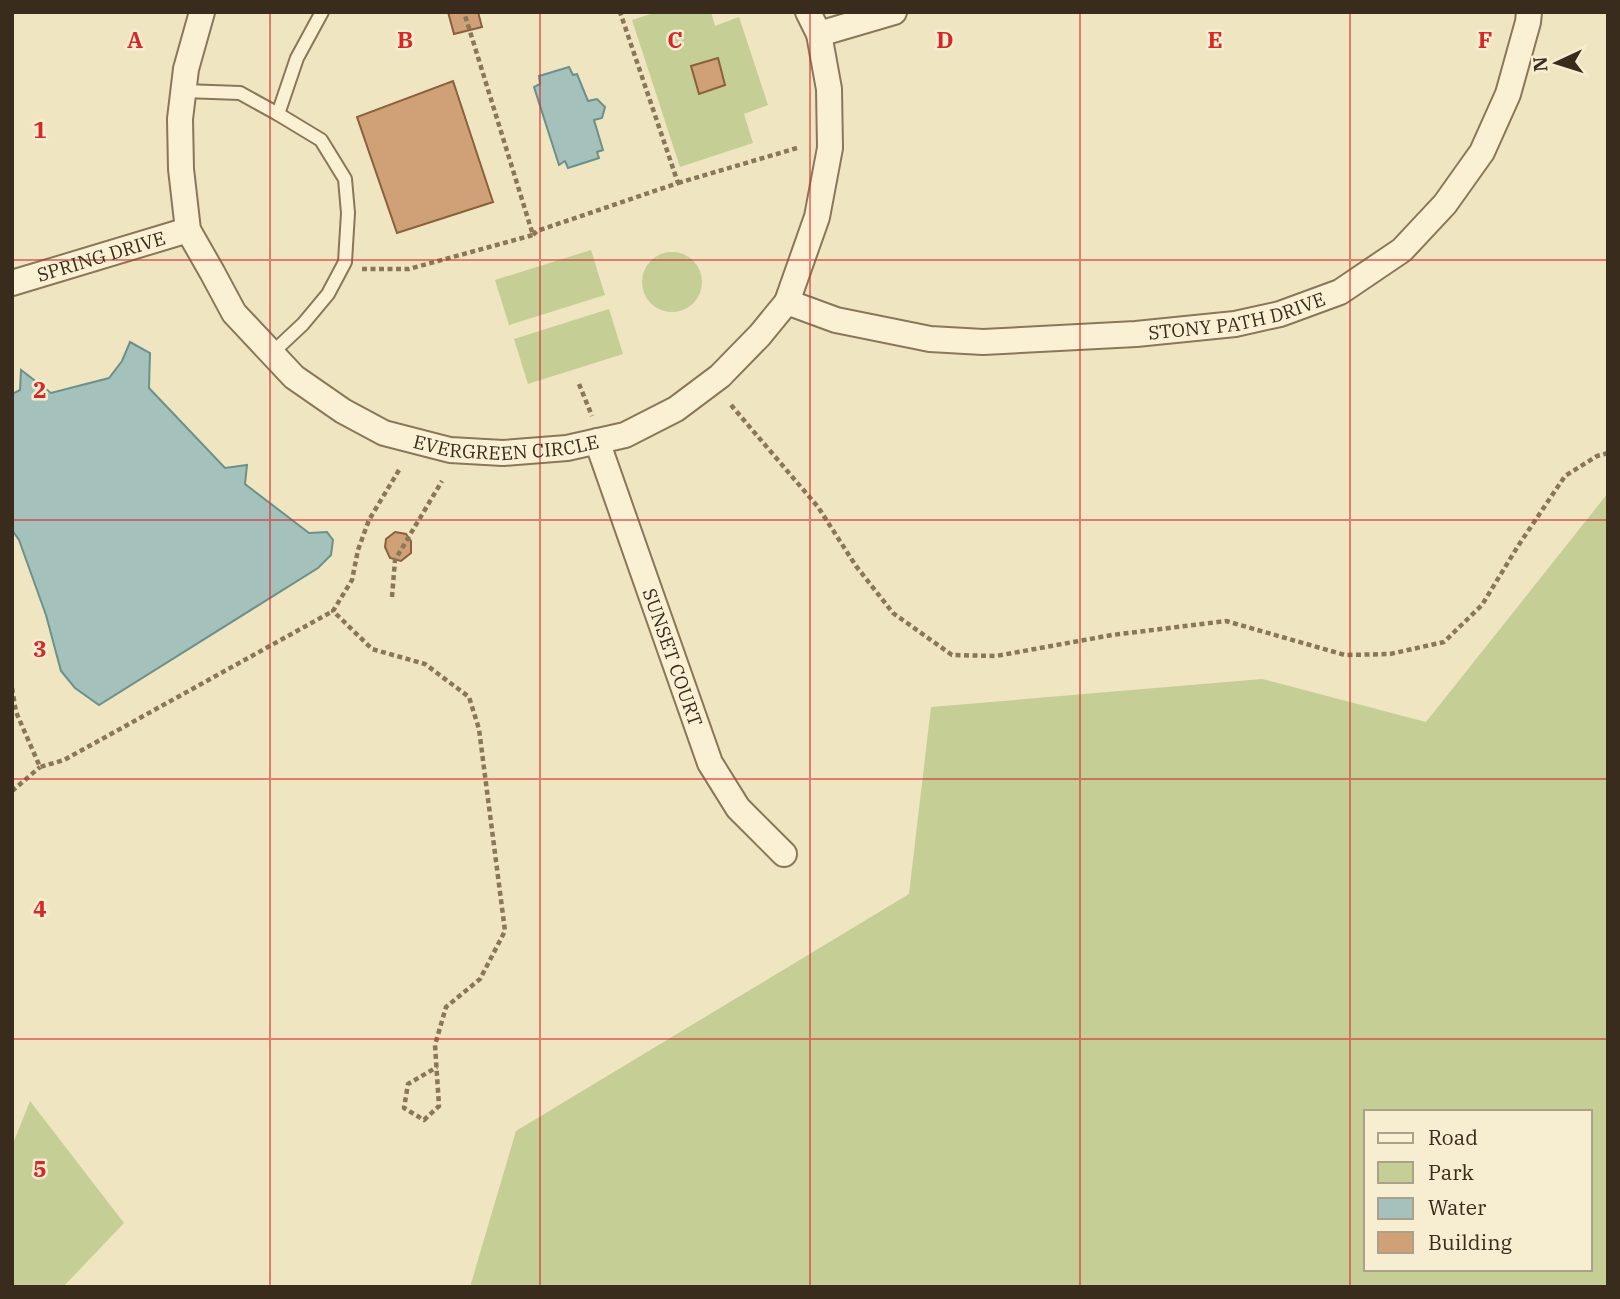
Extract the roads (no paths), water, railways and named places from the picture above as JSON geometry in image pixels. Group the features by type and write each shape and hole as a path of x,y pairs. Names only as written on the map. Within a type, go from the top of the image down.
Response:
{"street":[{"name":"EVERGREEN CIRCLE","path":"202,12 186,69 180,119 181,169 188,230 234,313 294,377 342,411 384,433 450,450 503,453 567,448 596,430 625,435 676,410 720,376 760,335 787,302 817,217 830,148 829,89 814,23"},
{"path":"814,23 894,12"},
{"name":"STONY PATH DRIVE","path":"787,302 836,320 930,339 982,342 1087,337 1235,324 1280,314 1340,292 1402,250 1445,204 1482,152 1508,94 1528,22 1528,12"},
{"name":"SPRING DRIVE","path":"12,283 188,230"},
{"name":"SUNSET COURT","path":"596,430 710,763 738,808 784,854"}],"lane":[{"path":"278,114 297,58 322,12"},
{"path":"184,90 240,93 278,114 321,140 345,179 348,213 345,262 328,295 303,324 271,354"}],"water":[{"path":"569,67 573,75 577,74 588,101 597,99 605,107 602,118 594,120 603,150 597,152 599,158 568,168 565,161 559,165 534,87 540,84 539,76"},
{"path":"130,342 150,353 149,388 225,468 247,465 245,484 309,533 327,532 333,540 331,555 318,568 99,705 75,688 61,671 46,615 19,540 12,530 12,394 20,390 21,370 51,393 109,378 122,361"}]}
